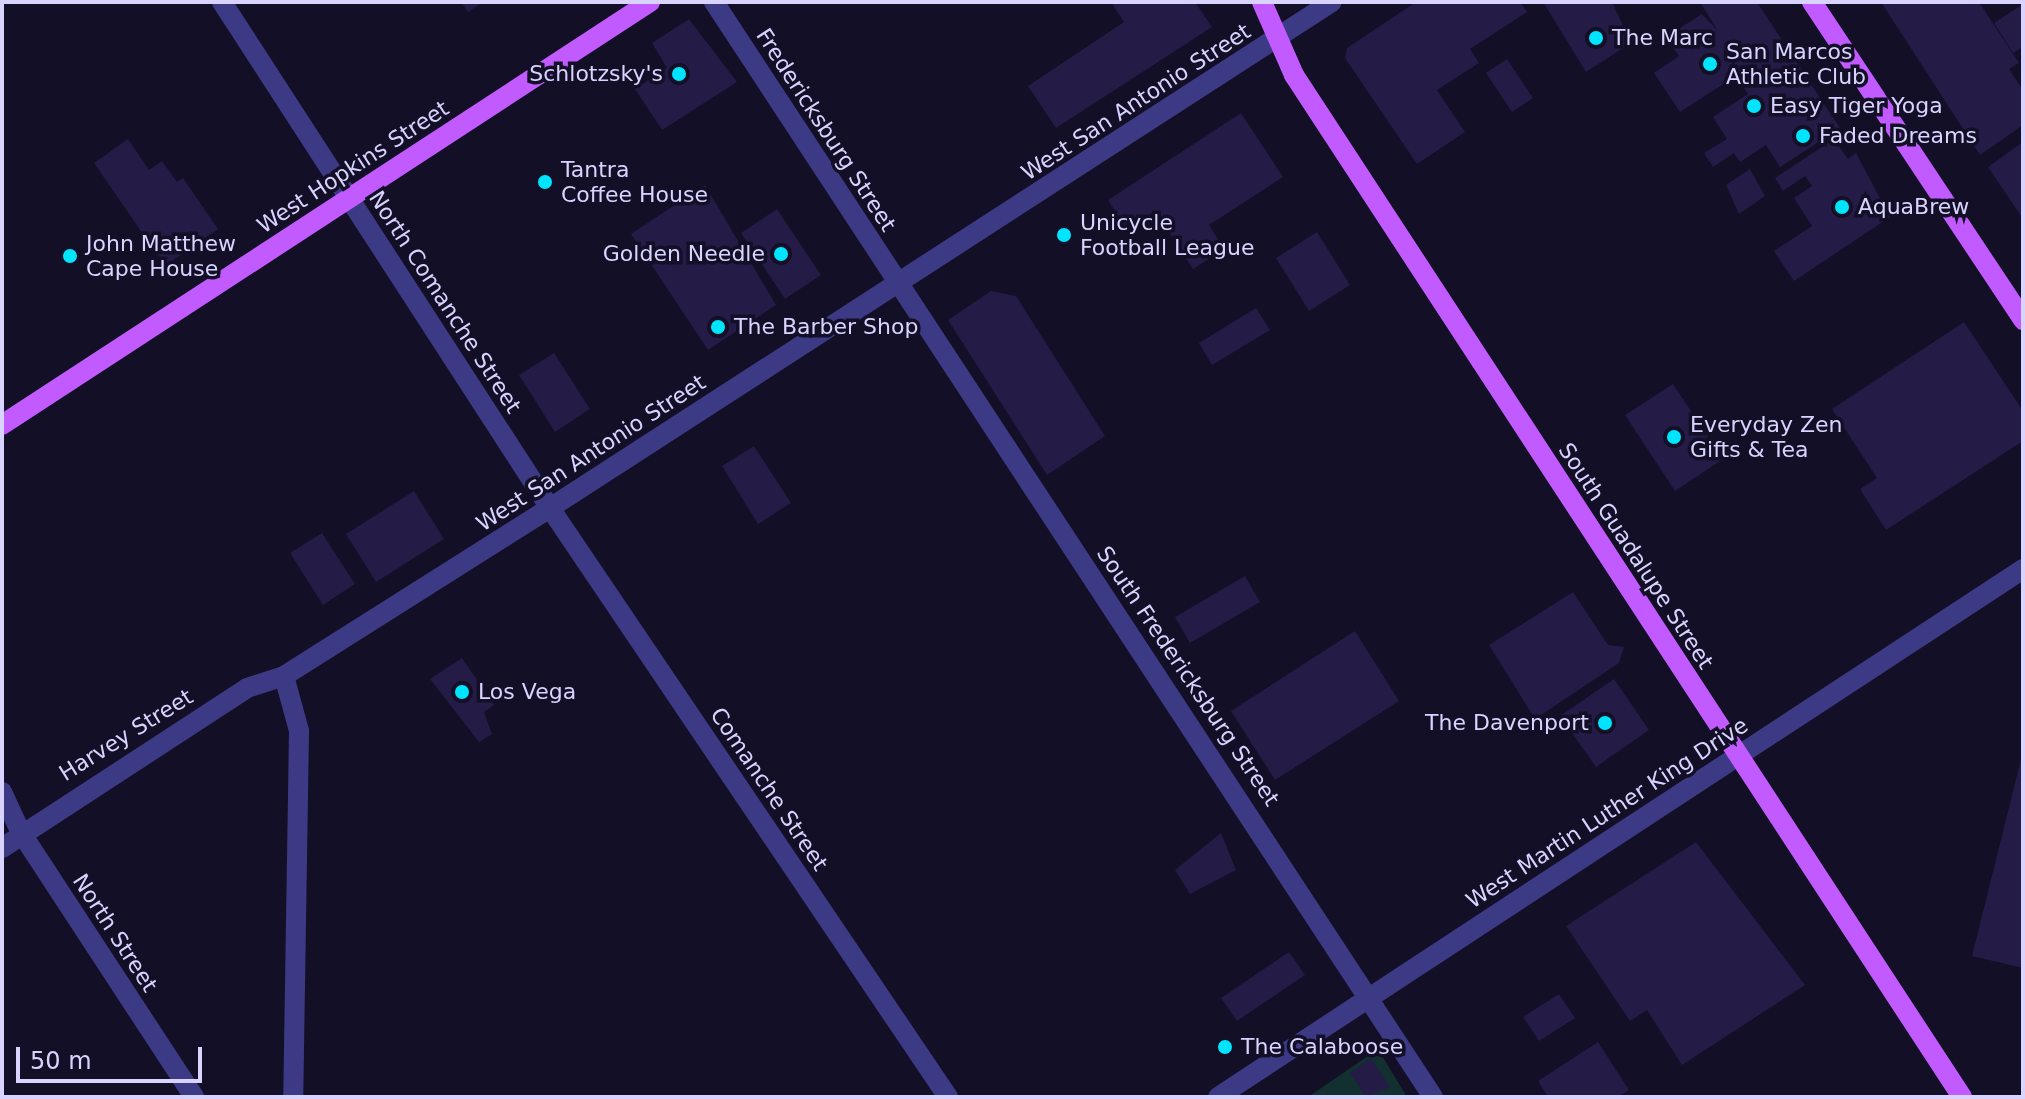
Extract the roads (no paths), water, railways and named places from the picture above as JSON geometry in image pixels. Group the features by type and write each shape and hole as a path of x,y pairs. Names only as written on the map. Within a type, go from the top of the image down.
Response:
{"main road":[{"name":"West Hopkins Street","path":"2,425 650,2"},
{"name":"South Guadalupe Street","path":"1262,2 1294,75 1962,1097"},
{"path":"1812,2 2023,320"}],"street":[{"name":"North Comanche Street","path":"222,2 550,508"},
{"name":"Fredericksburg Street","path":"714,2 899,284"},
{"name":"West San Antonio Street","path":"284,676 899,284 1332,2"},
{"name":"South Fredericksburg Street","path":"899,284 1433,1097"},
{"name":"Comanche Street","path":"550,508 948,1097"},
{"name":"West Martin Luther King Drive","path":"1218,1097 2023,569"},
{"name":"Harvey Street","path":"2,848 11,830 247,688 284,676"},
{"path":"284,676 299,731 293,1097"},
{"name":"North Street","path":"2,792 11,830 194,1097"}],"place":[{"name":"The Marc","path":"1596,38"},
{"name":"San Marcos Athletic Club","path":"1710,64"},
{"name":"Schlotzsky's","path":"679,74"},
{"name":"Easy Tiger Yoga","path":"1754,106"},
{"name":"Faded Dreams","path":"1803,136"},
{"name":"Tantra Coffee House","path":"545,182"},
{"name":"AquaBrew","path":"1842,207"},
{"name":"Unicycle Football League","path":"1064,235"},
{"name":"Golden Needle","path":"781,254"},
{"name":"John Matthew Cape House","path":"70,256"},
{"name":"The Barber Shop","path":"718,327"},
{"name":"Everyday Zen Gifts & Tea","path":"1674,437"},
{"name":"Los Vega","path":"462,692"},
{"name":"The Davenport","path":"1605,723"},
{"name":"The Calaboose","path":"1225,1047"}]}
